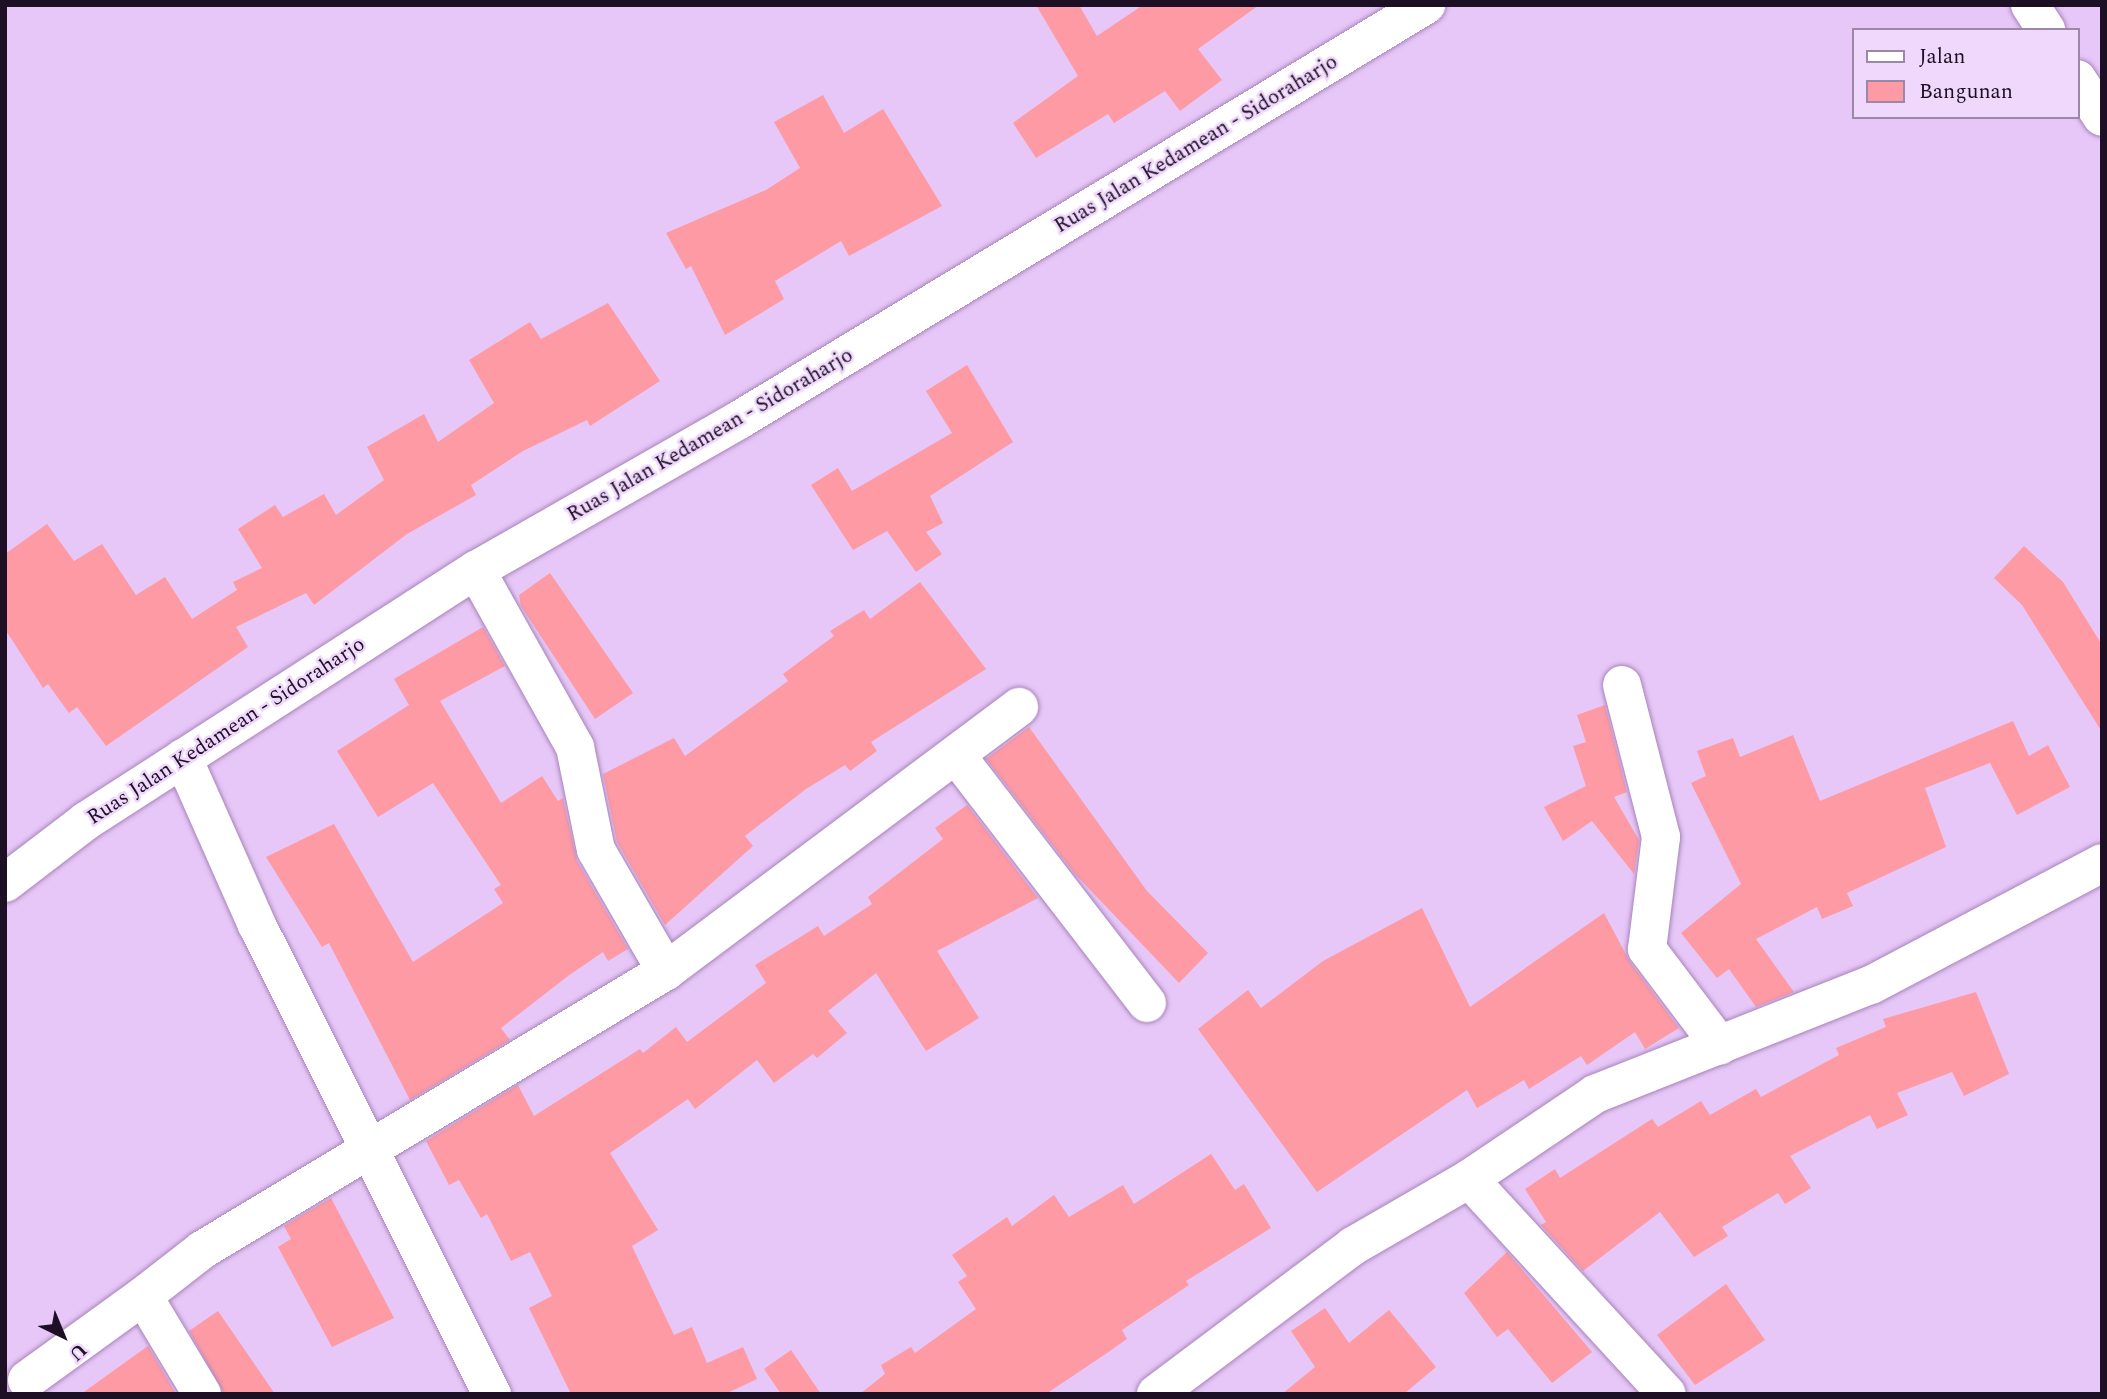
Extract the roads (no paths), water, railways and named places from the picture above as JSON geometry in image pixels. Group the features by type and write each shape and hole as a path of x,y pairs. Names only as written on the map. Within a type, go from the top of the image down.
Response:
{"street":[{"name":"Ruas Jalan Kedamean - Sidoraharjo","path":"5,883 183,758 476,570 739,420 1426,5"},
{"path":"2030,5 2045,28"},
{"path":"2079,82 2102,117"},
{"path":"476,570 575,747 596,850 666,971"},
{"path":"1622,685 1661,837 1647,949 1720,1046"},
{"path":"27,1380 202,1251 367,1148 478,1089 666,971 1019,707"},
{"path":"956,755 1147,1003"},
{"path":"183,758 367,1148 492,1394"},
{"path":"1156,1394 1353,1246 1469,1179 1595,1094 1871,985 2102,863"},
{"path":"1469,1179 1667,1394"},
{"path":"143,1296 202,1394"}]}
